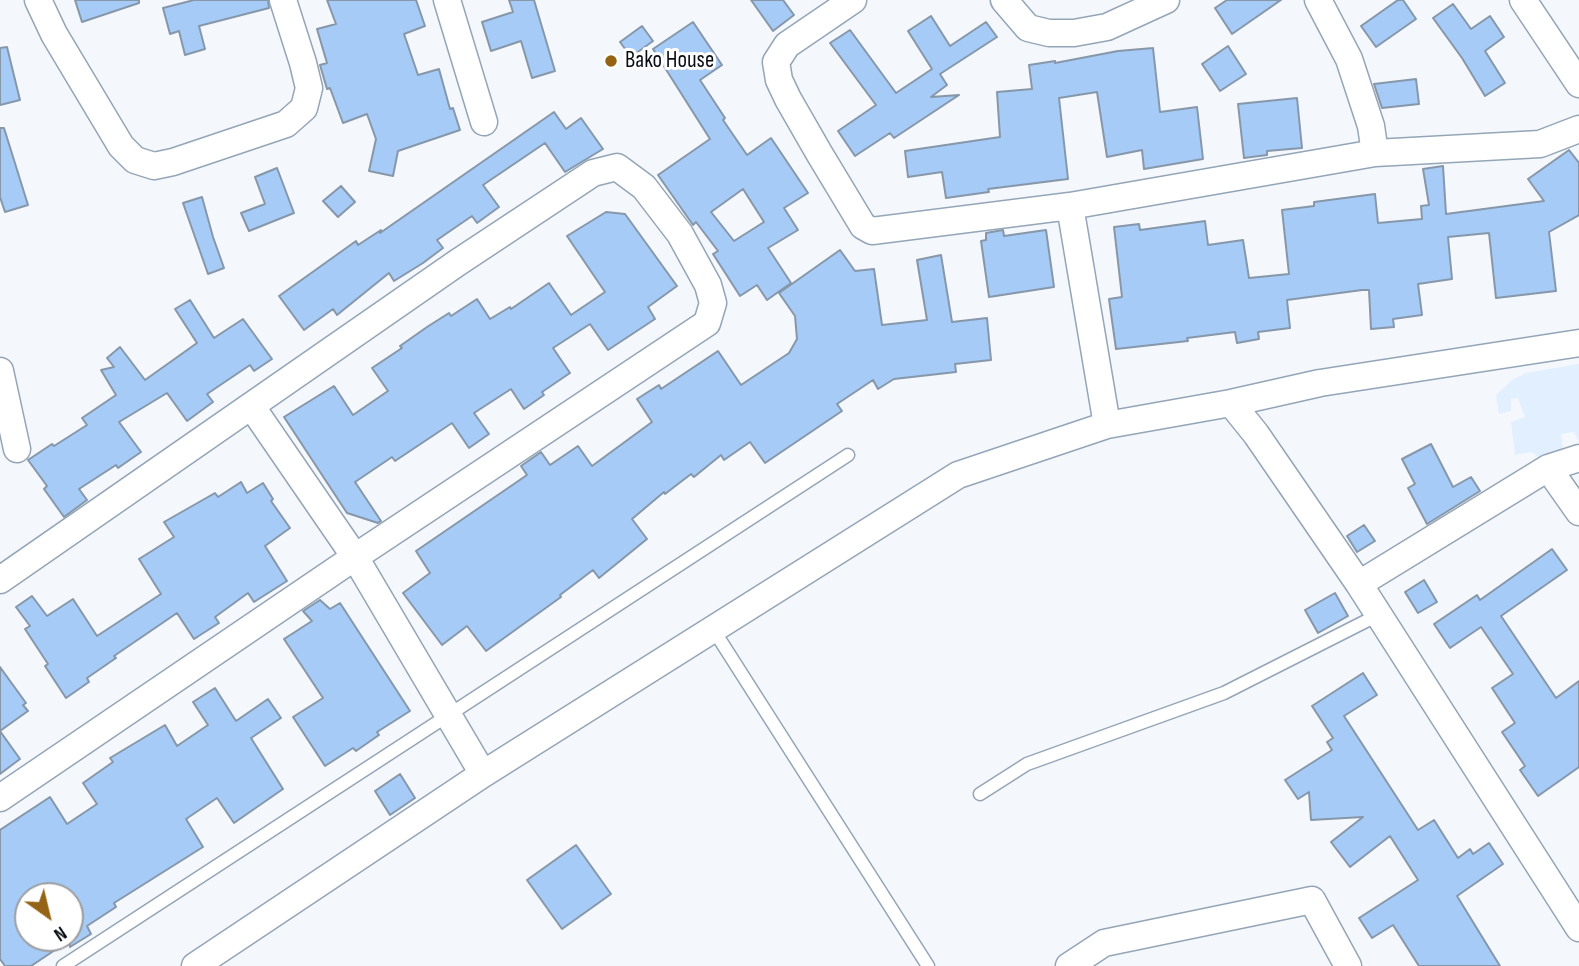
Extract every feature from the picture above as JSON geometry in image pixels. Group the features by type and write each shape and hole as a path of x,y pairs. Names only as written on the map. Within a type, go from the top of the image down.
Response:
{"street":[{"path":"38,0 54,34 121,146 135,160 154,166 286,124 304,107 309,88 283,0"},
{"path":"447,0 484,122"},
{"path":"853,0 787,45 776,62 779,80 788,99 863,226 872,231 1070,206 1375,153 1540,144 1579,129"},
{"path":"1004,0 1028,28 1049,33 1074,33 1107,27 1166,0"},
{"path":"1318,0 1349,59 1371,126 1375,153"},
{"path":"1523,0 1579,84"},
{"path":"0,580 457,263 593,173 617,167 644,187 680,234 708,285 713,303 707,323 0,798"},
{"path":"1070,206 1107,425"},
{"path":"195,966 483,774 958,475 1107,425 1231,403 1320,383 1579,343"},
{"path":"0,371 17,449"},
{"path":"1231,403 1256,434 1359,584 1579,928"},
{"path":"253,407 355,557 483,774"},
{"path":"1359,584 1548,468 1579,458"},
{"path":"1548,468 1579,512"},
{"path":"1069,966 1104,943 1312,900 1348,966"}],"lane":[{"path":"63,966 848,454"},
{"path":"981,794 1027,764 1224,693 1378,615"},
{"path":"713,629 928,966"}],"shaded area":[{"path":"1579,364 1579,442 1574,432 1561,434 1563,450 1542,460 1532,452 1515,455 1511,422 1525,417 1518,398 1511,399 1511,411 1499,414 1496,395 1512,380 1526,373"}],"building":[{"path":"75,0 139,0 139,3 82,22"},
{"path":"194,0 268,0 269,8 199,26 205,49 185,55 179,31 170,34 163,8"},
{"path":"327,0 416,0 425,26 404,34 418,75 439,69 450,109 453,108 460,130 398,151 393,176 369,171 376,139 367,114 343,123 330,88 327,89 320,65 327,63 317,29 336,24"},
{"path":"509,0 534,0 555,71 532,78 521,41 491,51 482,22 513,12"},
{"path":"751,0 783,0 794,15 773,31"},
{"path":"1227,0 1281,0 1232,34 1215,8"},
{"path":"1398,0 1403,0 1416,19 1376,47 1361,26"},
{"path":"1453,4 1471,29 1490,16 1504,37 1485,51 1505,83 1485,96 1433,18"},
{"path":"931,16 950,46 986,22 997,37 940,74 947,85 931,97 959,95 894,138 890,133 855,156 838,131 876,105 830,43 850,30 896,93 932,69 908,31"},
{"path":"693,22 722,65 700,80 725,118 723,120 747,155 771,138 808,193 784,208 798,230 768,248 791,283 767,300 757,285 740,296 713,254 718,251 696,222 693,225 658,175 710,139 653,49","holes":["743,189 764,222 734,241 711,212"]},
{"path":"642,26 653,41 631,57 620,42"},
{"path":"1228,46 1246,74 1220,91 1202,64"},
{"path":"7,47 20,100 0,105 0,48"},
{"path":"1153,48 1160,112 1197,107 1203,159 1144,169 1142,150 1107,157 1097,92 1059,98 1068,179 988,189 989,192 946,198 942,172 908,177 905,151 1000,137 997,92 1032,89 1029,65"},
{"path":"1416,79 1419,104 1382,108 1374,84"},
{"path":"1297,98 1302,148 1267,151 1267,155 1244,158 1238,104"},
{"path":"554,112 566,129 581,118 603,149 565,172 545,143 483,185 499,207 477,223 472,216 437,240 443,248 423,263 394,281 389,273 337,315 333,309 304,330 279,296 356,241 358,245 381,230 380,233"},
{"path":"0,128 4,128 28,205 5,212 0,197"},
{"path":"1569,150 1579,163 1579,215 1549,232 1556,291 1496,298 1489,233 1448,237 1452,279 1418,284 1422,315 1393,319 1394,327 1371,329 1369,290 1362,290 1287,300 1290,328 1258,332 1259,339 1237,343 1235,332 1187,338 1188,341 1116,349 1109,299 1122,297 1114,227 1139,224 1140,230 1205,221 1208,245 1243,240 1249,278 1289,274 1282,210 1314,206 1314,202 1375,194 1378,223 1422,219 1421,206 1429,205 1423,169 1443,166 1446,214 1544,201 1528,179"},
{"path":"277,168 294,213 249,231 241,213 265,204 255,177"},
{"path":"341,186 355,202 338,217 323,201"},
{"path":"202,197 224,268 208,274 183,203"},
{"path":"606,212 625,214 677,286 648,307 655,319 608,350 590,324 553,348 570,373 542,392 544,395 524,409 511,389 474,413 489,434 469,448 452,423 395,461 392,457 355,482 381,521 378,523 347,513 284,417 334,386 353,415 388,391 372,368 427,327 449,313 451,316 477,299 490,319 510,307 511,309 549,283 571,315 605,292 567,236"},
{"path":"1003,230 1004,236 1046,230 1054,287 989,297 981,241 986,240 986,233"},
{"path":"840,250 855,271 874,269 882,325 927,320 917,260 941,255 952,322 987,318 991,360 955,364 956,372 894,379 878,389 873,380 837,404 842,411 765,463 750,442 724,460 721,455 694,477 691,474 665,494 664,492 632,519 647,539 599,578 593,570 560,595 561,597 486,651 467,626 442,645 403,593 430,573 416,551 527,475 521,466 541,452 550,465 578,446 592,466 652,422 637,399 659,385 661,389 718,351 741,385 789,353 797,339 795,316 779,293"},
{"path":"190,300 214,338 243,319 272,359 254,371 250,365 207,394 213,402 187,421 167,393 119,422 141,452 79,489 87,500 64,517 44,489 47,486 28,460 87,425 82,418 116,395 101,370 114,367 107,358 120,347 145,380 197,343 175,309"},
{"path":"1431,444 1453,487 1471,477 1480,491 1427,524 1408,488 1415,484 1402,459"},
{"path":"241,482 247,493 263,483 273,499 271,501 290,528 265,546 287,581 254,602 248,593 215,617 219,623 194,639 177,613 114,656 116,658 87,678 89,682 66,698 25,629 30,626 16,607 32,596 47,616 73,599 97,636 161,594 139,559 174,537 164,522 215,493 218,497"},
{"path":"1364,525 1375,541 1357,552 1347,536"},
{"path":"1552,549 1567,570 1501,616 1556,698 1579,681 1579,767 1538,796 1520,770 1525,766 1502,732 1515,723 1492,688 1513,674 1481,627 1450,648 1434,624 1477,595 1480,600"},
{"path":"1424,580 1437,602 1418,613 1405,592"},
{"path":"1335,593 1348,616 1318,633 1305,610"},
{"path":"320,600 330,609 340,603 410,711 377,732 379,735 356,751 353,748 325,766 293,717 323,698 284,639 312,621 303,611"},
{"path":"0,667 26,703 23,705 28,711 0,731"},
{"path":"1363,673 1377,695 1344,716 1418,830 1434,820 1458,858 1470,849 1473,854 1489,843 1503,864 1457,896 1500,966 1419,966 1393,925 1372,938 1359,918 1418,880 1390,836 1350,867 1331,842 1363,817 1311,820 1309,792 1298,799 1285,780 1332,750 1327,742 1333,738 1312,706"},
{"path":"215,688 236,721 268,699 281,718 251,738 283,789 234,823 217,798 186,819 203,847 114,903 116,907 87,926 91,934 84,938 84,882 14,882 14,952 52,952 31,966 5,966 0,959 0,830 50,797 67,824 97,804 83,783 113,762 110,758 165,725 177,746 208,725 193,702"},
{"path":"0,731 20,759 0,774"},
{"path":"400,774 415,798 390,815 375,791"},
{"path":"576,845 611,894 562,929 527,880"}],"place":[{"name":"Bako House","path":"611,61"}]}
